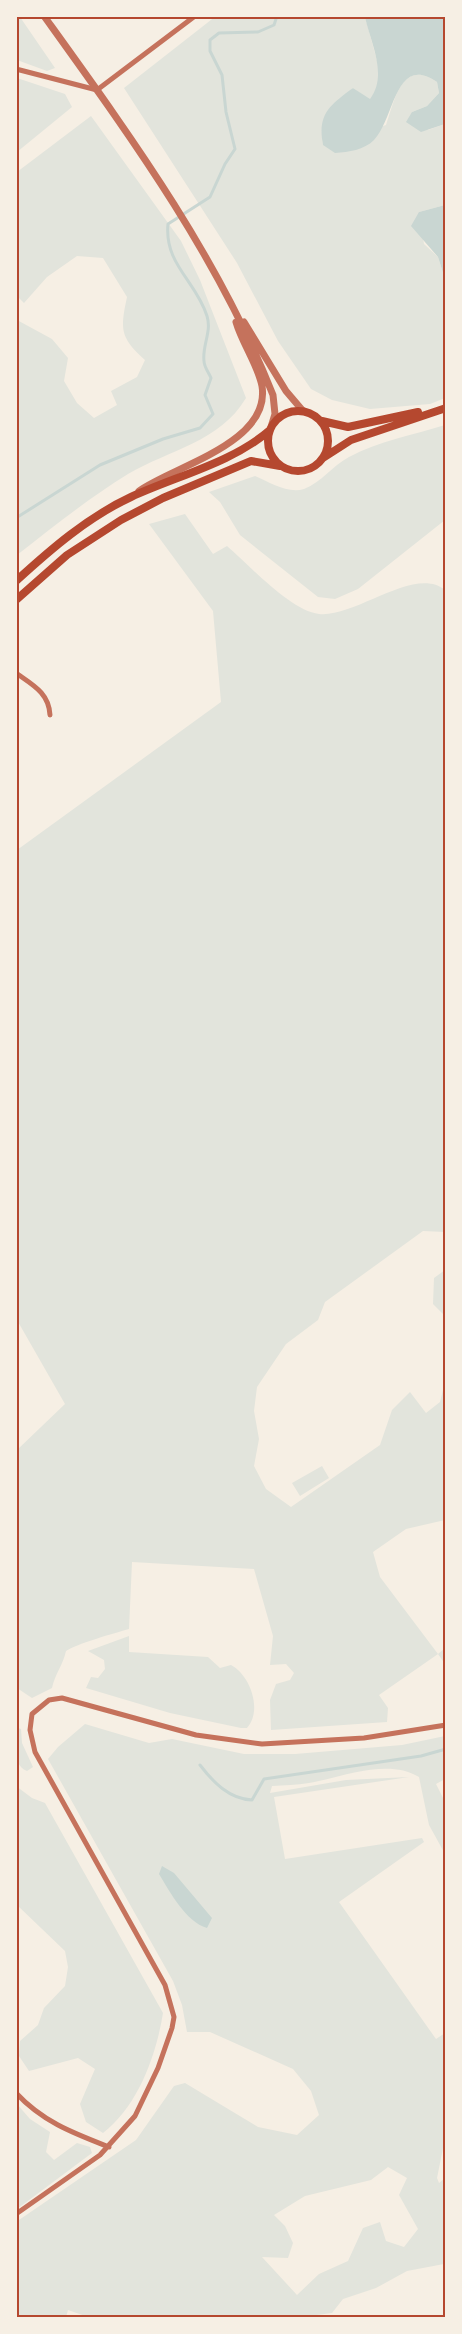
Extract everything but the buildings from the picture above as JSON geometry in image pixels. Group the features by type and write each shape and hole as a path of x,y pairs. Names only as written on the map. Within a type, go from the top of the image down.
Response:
{"main road":[{"path":"16,581 72,533 130,497 247,447 271,429 284,414 303,411 330,425 348,427 443,408"},
{"path":"16,600 67,555 121,520 163,498 251,461 298,471 307,470 351,440 443,408"},
{"path":"321,421 328,440 322,459"},
{"path":"271,429 268,444 270,452 280,466"}],"street":[{"path":"44,16 195,234 230,299 286,391 303,411"},
{"path":"97,90 195,16"},
{"path":"16,69 97,90"},
{"path":"230,299 273,395 275,414 271,429"},
{"path":"130,497 161,477 223,447 250,425 256,415 262,386 236,325 230,299"},
{"path":"16,673 43,693 50,707 50,715"},
{"path":"16,2214 109,2147 135,2116 158,2068 174,2017 171,2000 35,1752 30,1730 32,1714 49,1700 62,1698 196,1735 262,1744 364,1738 446,1725"},
{"path":"16,2093 33,2111 58,2127 109,2147"}],"shaded area":[{"path":"17,16 20,17 55,68 47,71 17,60"},
{"path":"216,16 365,17 381,75 378,88 370,100 353,88 340,101 329,113 323,127 323,145 386,125 397,94 408,78 416,75 425,76 437,82 439,93 427,106 412,112 428,130 445,124 445,205 419,212 424,244 438,257 445,279 445,398 430,404 370,409 332,400 311,389 278,341 237,263 124,88"},
{"path":"365,17 445,17 445,124 421,132 406,122 412,112 427,106 439,93 437,82 423,75 412,76 404,82 398,92 374,140 361,148 335,153 323,145 322,125 327,111 353,88 370,99 378,80 376,59"},
{"path":"17,78 65,94 72,107 17,152"},
{"path":"91,116 181,241 200,280 246,398 235,413 208,435 128,474 85,503 17,555 17,320 52,339 68,358 64,381 77,403 94,418 117,405 111,391 137,377 145,360 126,339 123,318 127,297 103,258 77,256 47,277 24,303 17,296 17,172"},
{"path":"446,205 445,279 438,257 411,226 419,212"},
{"path":"445,425 445,520 358,589 335,599 318,597 240,535 220,502 209,492 255,476 285,489 304,489 360,451"},
{"path":"185,514 213,554 227,546 283,596 308,611 319,614 334,613 418,584 432,584 445,590 445,1232 423,1231 325,1302 318,1320 286,1344 257,1387 254,1411 259,1439 254,1466 266,1489 291,1507 380,1445 392,1410 410,1392 426,1413 440,1402 445,1382 445,1520 406,1529 373,1552 380,1577 438,1654 379,1695 388,1708 387,1722 271,1730 270,1700 276,1684 290,1680 294,1673 286,1664 270,1665 273,1636 254,1569 132,1562 129,1629 66,1651 52,1688 32,1698 17,1688 17,1450 65,1404 17,1320 17,850 221,702 213,611 149,524"},
{"path":"445,1270 445,1316 433,1304 434,1278"},
{"path":"322,1466 329,1478 300,1496 292,1483"},
{"path":"129,1636 129,1652 208,1657 220,1668 231,1665 238,1670 249,1685 254,1703 252,1721 247,1728 170,1713 86,1688 91,1677 98,1678 105,1669 104,1660 88,1651"},
{"path":"445,1648 445,1664 438,1654"},
{"path":"85,1724 149,1743 172,1739 244,1754 295,1754 402,1745 445,1736 445,1779 436,1784 445,1802 445,1854 429,1825 419,1777 407,1772 394,1769 365,1771 309,1783 272,1786 270,1793 346,1780 409,1777 274,1797 285,1859 422,1838 424,1842 339,1902 436,2039 445,2033 445,2138 437,2178 439,2183 445,2178 444,2264 407,2271 376,2288 343,2299 332,2313 294,2318 91,2318 68,2310 66,2317 17,2317 16,2222 136,2140 174,2086 185,2083 258,2127 297,2135 319,2115 311,2091 293,2069 210,2032 187,2032 182,2005 173,1981 48,1759 58,1747","holes":["388,2167 407,2178 399,2195 418,2229 404,2247 386,2241 380,2222 363,2228 348,2261 319,2274 297,2295 262,2257 288,2258 293,2243 285,2226 274,2215 305,2196 371,2180"]},
{"path":"18,1728 21,1729 22,1743 33,1767 27,1771 22,1768 17,1759"},
{"path":"16,1786 32,1798 45,1803 163,2013 156,2046 136,2095 115,2122 103,2133 86,2122 80,2104 95,2069 78,2058 29,2071 19,2056 20,2041 38,2025 44,2008 65,1986 68,1967 65,1951 17,1905"},
{"path":"162,1866 174,1873 212,1918 207,1928 192,1920 179,1906 159,1874"},
{"path":"17,2104 30,2119 50,2132 46,2152 54,2160 77,2143 90,2147 92,2153 17,2209"}],"waterway":[{"path":"16,518 100,465 163,439 200,428 213,414 205,395 211,378 204,361 207,316 196,292 171,250 168,224 210,197 225,164 235,149 226,112 222,75 210,51 210,40 219,33 258,32 274,25 277,16"},
{"path":"200,1765 210,1778 229,1793 252,1800 264,1779 421,1756 446,1749"}]}
